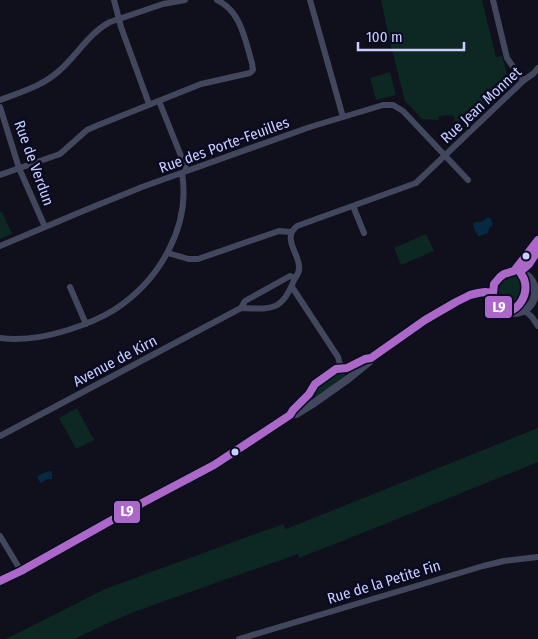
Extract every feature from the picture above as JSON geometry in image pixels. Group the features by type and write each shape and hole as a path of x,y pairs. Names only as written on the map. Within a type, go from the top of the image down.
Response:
{"street":[{"path":"114,0 118,18 149,104"},
{"path":"0,100 29,90 47,81 105,24 118,18 164,4 185,0"},
{"path":"0,175 60,154 87,130 149,104 201,84 250,73 252,63 238,21 229,7 217,0"},
{"path":"310,0 343,117"},
{"path":"493,0 507,58 523,81"},
{"name":"Rue Jean Monnet","path":"292,232 297,226 414,184 523,81 537,71"},
{"path":"0,338 33,339 53,335 86,324 113,310 136,294 149,280 168,253 182,214 184,172 159,100"},
{"name":"Rue des Porte-Feuilles","path":"0,246 142,187 343,117 383,105 396,106 402,110 446,155"},
{"name":"Rue de Verdun","path":"0,107 20,168 45,227"},
{"name":"Rue Jean Monnet","path":"446,155 468,180"},
{"path":"354,206 364,233"},
{"path":"168,253 188,259 198,259 279,231 292,232 290,239 299,264 298,273 292,287 280,303 271,308 241,308 245,301 290,276 295,278"},
{"path":"520,272 529,264 538,250"},
{"path":"507,272 520,272 531,279 534,291 532,302 524,310 518,312 504,310 498,306 493,293 496,280 507,272"},
{"path":"70,287 86,324"},
{"path":"292,287 350,377"},
{"path":"0,581 214,465 348,379 369,362 371,358 425,320 470,295 493,293"},
{"name":"Avenue de Kirn","path":"2,435 241,308"},
{"path":"524,310 538,326"},
{"path":"290,415 315,384 336,369 371,358"},
{"path":"309,393 317,400"},
{"path":"0,426 2,435"},
{"path":"0,536 21,571"},
{"name":"Rue de la Petite Fin","path":"239,639 483,566 504,561 538,557"}],"green space":[{"path":"381,0 482,0 496,57 502,56 510,83 472,120 455,121 454,116 444,115 439,116 438,120 422,119 405,101"},
{"path":"390,72 396,95 376,100 370,78"},
{"path":"0,212 2,212 12,234 0,239"},
{"path":"426,234 434,251 401,265 394,248"},
{"path":"514,276 525,280 529,291 525,302 514,306 503,302 499,291 503,280"},
{"path":"343,371 346,376 317,397 315,396 313,393 318,386 330,377"},
{"path":"77,408 94,440 76,449 59,418"},
{"path":"538,428 538,462 375,528 299,558 298,554 139,610 74,639 6,639 105,589 283,524 286,529"}],"water":[{"path":"488,217 493,225 489,228 488,233 478,236 473,226 475,222 482,222"},
{"path":"52,471 52,479 40,483 37,476"}],"transit line":[{"name":"L9","path":"538,240 514,271 504,274 494,284 494,299 500,309 506,312 511,311 522,300 525,284 520,272 529,264 538,250"},
{"name":"L9","path":"0,581 214,465 290,415 309,394 315,384 336,369 347,368 371,358 425,320 470,295 485,292 493,293"}]}
